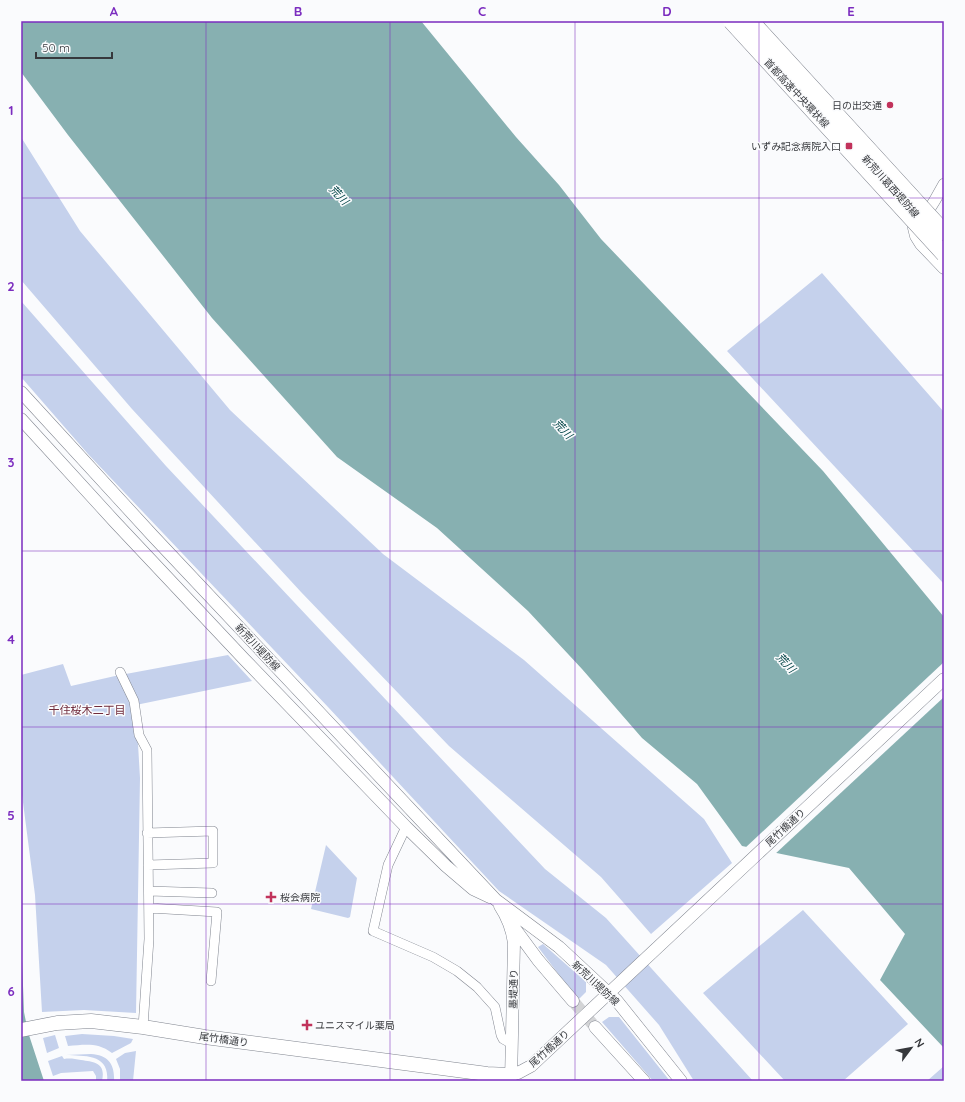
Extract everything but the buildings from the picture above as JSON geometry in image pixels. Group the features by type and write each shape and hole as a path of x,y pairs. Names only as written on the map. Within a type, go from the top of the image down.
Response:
{"highway":[{"name":"首都高速中央環状線","path":"731,21 944,254"},
{"name":"首都高速中央環状線","path":"751,21 944,232"}],"main road":[{"name":"新荒川葛西堤防線","path":"741,21 944,244"},
{"name":"新荒川葛西堤防線","path":"761,21 944,223"},
{"path":"930,208 920,218 914,228 918,240 944,268"},
{"name":"新荒川堤防線","path":"21,392 153,536 496,900 559,947 608,993 626,1012 681,1081"},
{"name":"新荒川堤防線","path":"21,419 228,642 406,827 442,862 473,889 496,900"},
{"name":"尾竹橋通り","path":"21,1030 42,1025 86,1021 143,1027 205,1037 511,1078 530,1066 944,679"},
{"name":"墨堤通り","path":"496,900 508,918 514,943 511,1078"},
{"path":"508,918 538,960 573,1001"},
{"path":"595,1027 644,1081"}],"street":[{"path":"930,208 944,184"},
{"path":"120,672 134,701 139,735 147,750 149,908 143,1027"},
{"path":"406,827 388,865 373,931 433,957 457,971 477,987 495,1007 503,1039 512,1044"},
{"path":"147,834 214,831 214,863 148,865"},
{"path":"148,891 212,893"},
{"path":"149,908 217,912 211,981"}],"shaded area":[{"path":"21,137 80,231 230,410 383,554 524,660 704,819 732,863 651,934 601,877 449,746 301,592 132,409 21,280"},
{"path":"822,273 944,412 944,584 727,351"},
{"path":"21,301 166,466 545,869 606,918 753,1081 694,1081 659,1025 606,965 499,891 328,707 88,454 21,377"},
{"path":"228,655 252,681 131,706 138,744 140,778 136,1013 84,1010 42,1012 35,895 21,787 21,675 63,664 71,686 115,676"},
{"path":"326,845 357,878 350,917 348,918 311,909"},
{"path":"803,910 908,1024 843,1081 785,1081 703,993"},
{"path":"543,944 586,982 586,992 578,1000 538,947"},
{"path":"609,1017 619,1017 670,1081 653,1081 602,1022"},
{"path":"82,1034 133,1039 131,1043 112,1053 96,1046 68,1046 65,1036"},
{"path":"55,1035 59,1048 47,1053 43,1038"},
{"path":"136,1051 133,1081 120,1081 120,1069 116,1059 125,1053"},
{"path":"91,1054 106,1058 112,1065 114,1081 107,1081 105,1066 95,1058 66,1055"},
{"path":"62,1056 64,1059 86,1061 98,1064 102,1070 102,1081 96,1081 96,1076 93,1071 61,1073 53,1076 48,1061"},
{"path":"944,1066 944,1081 927,1081"}],"water":[{"name":"荒川","path":"21,21 421,21 516,137 559,185 601,239 823,471 944,617 944,1048 880,980 905,934 849,868 742,846 697,784 642,738 582,669 528,611 437,528 337,457 212,318 68,135 21,72"},
{"path":"21,933 24,1012 28,1032 44,1081 21,1081"}],"pier":[{"path":"944,662 944,697 774,855 744,849"}],"tunnel":[{"path":"573,1001 595,1027"}],"place":[{"name":"日の出交通","path":"890,105"},
{"name":"いずみ記念病院入口","path":"849,146"},
{"name":"桜会病院","path":"271,897"},
{"name":"ユニスマイル薬局","path":"307,1025"}],"district":[{"name":"千住桜木二丁目","path":"87,710"}]}
